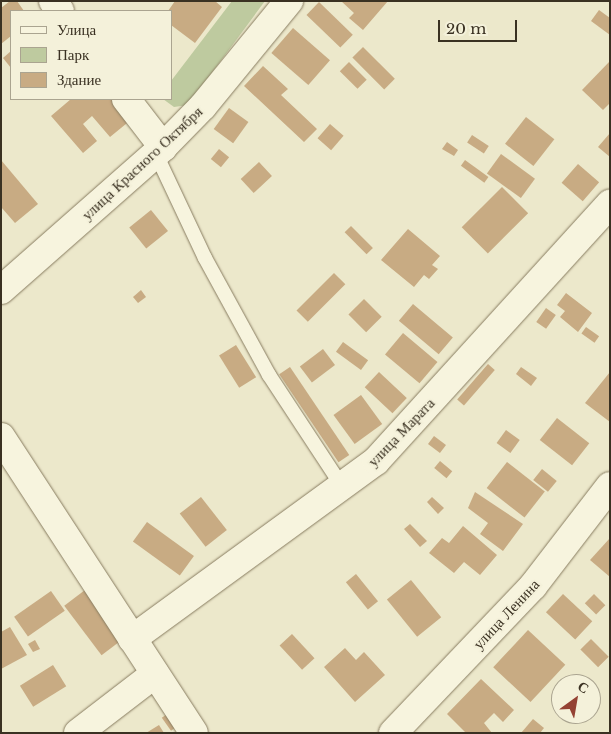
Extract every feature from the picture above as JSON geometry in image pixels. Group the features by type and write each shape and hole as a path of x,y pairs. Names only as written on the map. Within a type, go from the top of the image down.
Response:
{"street":[{"name":"улица Красного Октября","path":"1,290 160,151 203,106 289,1"},
{"path":"127,100 160,151"},
{"name":"улица Марата","path":"132,640 376,461 610,204"},
{"path":"1,437 194,733"},
{"name":"улица Ленина","path":"393,733 533,586 610,486"},
{"path":"78,733 155,674"}],"lane":[{"path":"160,151 205,258 269,375 342,486"}],"green space":[{"path":"232,1 265,1 188,105 174,107 164,100 172,100 172,80"}],"building":[{"path":"10,1 17,1 23,10 10,10 10,37 1,44 1,8"},
{"path":"175,1 215,1 222,7 195,43 172,26 172,10 169,10"},
{"path":"341,1 388,1 363,30 349,18 354,13"},
{"path":"319,2 353,35 340,48 306,15"},
{"path":"599,10 610,18 610,35 591,21"},
{"path":"293,28 330,60 308,85 271,53"},
{"path":"363,47 395,79 384,89 352,58"},
{"path":"10,52 10,67 3,58"},
{"path":"610,61 610,103 603,110 582,90"},
{"path":"349,62 367,80 357,89 340,71"},
{"path":"263,66 288,89 281,95 317,129 304,142 244,86"},
{"path":"70,100 116,100 132,119 110,137 92,116 83,124 97,141 83,153 51,116"},
{"path":"229,108 248,122 233,143 214,129"},
{"path":"526,117 554,139 533,166 505,144"},
{"path":"330,124 344,136 331,150 318,138"},
{"path":"610,133 610,157 598,147"},
{"path":"472,135 489,146 484,153 467,143"},
{"path":"447,142 458,150 454,156 442,149"},
{"path":"219,149 229,157 221,167 211,159"},
{"path":"501,154 535,179 521,198 487,173"},
{"path":"1,160 38,204 15,223 1,207"},
{"path":"465,160 488,177 484,183 461,166"},
{"path":"259,162 272,176 254,193 241,179"},
{"path":"578,164 599,182 583,201 562,183"},
{"path":"502,187 528,213 488,253 462,227"},
{"path":"151,210 168,231 146,249 129,228"},
{"path":"351,226 373,248 367,254 345,232"},
{"path":"408,229 440,256 432,265 438,269 429,279 424,275 414,287 381,260"},
{"path":"334,273 345,284 308,322 297,310"},
{"path":"141,290 146,297 138,303 133,297"},
{"path":"566,293 592,313 578,332 560,317 565,311 557,305"},
{"path":"364,299 382,317 366,332 348,315"},
{"path":"413,304 453,337 439,354 399,321"},
{"path":"546,308 556,315 546,329 536,322"},
{"path":"586,327 599,336 595,343 581,334"},
{"path":"403,333 437,362 419,383 385,354"},
{"path":"343,342 368,360 361,370 336,352"},
{"path":"236,345 256,377 239,388 219,356"},
{"path":"323,349 335,365 312,382 300,366"},
{"path":"488,364 495,370 464,405 457,399"},
{"path":"290,367 349,455 338,462 279,374"},
{"path":"521,367 537,378 531,386 516,374"},
{"path":"379,372 407,398 392,413 365,387"},
{"path":"610,372 610,422 585,403"},
{"path":"361,395 382,424 355,444 333,415"},
{"path":"557,418 589,443 572,465 540,440"},
{"path":"506,430 520,440 510,453 497,443"},
{"path":"434,436 446,445 440,453 428,444"},
{"path":"440,461 452,471 446,478 434,468"},
{"path":"507,462 545,492 525,518 487,488"},
{"path":"542,469 557,481 548,492 533,480"},
{"path":"475,492 523,524 503,551 480,534 488,523 468,508"},
{"path":"201,497 227,530 206,547 180,514"},
{"path":"432,497 444,508 438,514 427,502"},
{"path":"147,522 194,556 180,576 133,541"},
{"path":"410,524 427,541 420,547 404,529"},
{"path":"463,526 497,555 480,575 464,562 454,573 429,553 442,538 449,543"},
{"path":"610,538 610,577 590,560"},
{"path":"356,574 378,601 368,609 346,582"},
{"path":"411,580 441,617 417,637 387,600"},
{"path":"85,590 122,640 102,655 64,606"},
{"path":"51,591 65,611 28,636 14,617"},
{"path":"563,594 592,621 575,640 546,612"},
{"path":"594,594 605,605 596,615 585,603"},
{"path":"10,627 27,655 1,669 1,632"},
{"path":"528,630 565,665 557,674 551,674 551,680 531,702 493,667"},
{"path":"292,634 315,658 302,670 280,646"},
{"path":"591,639 609,657 598,667 580,650"},
{"path":"35,640 40,649 33,652 28,644"},
{"path":"345,648 356,660 364,652 385,675 355,702 324,667"},
{"path":"53,665 66,686 33,707 20,686"},
{"path":"481,679 514,710 503,722 494,713 484,723 492,733 466,733 447,714"},
{"path":"170,712 179,725 171,731 162,718"},
{"path":"533,719 544,728 540,733 521,733"},
{"path":"159,725 164,733 146,733"}]}
